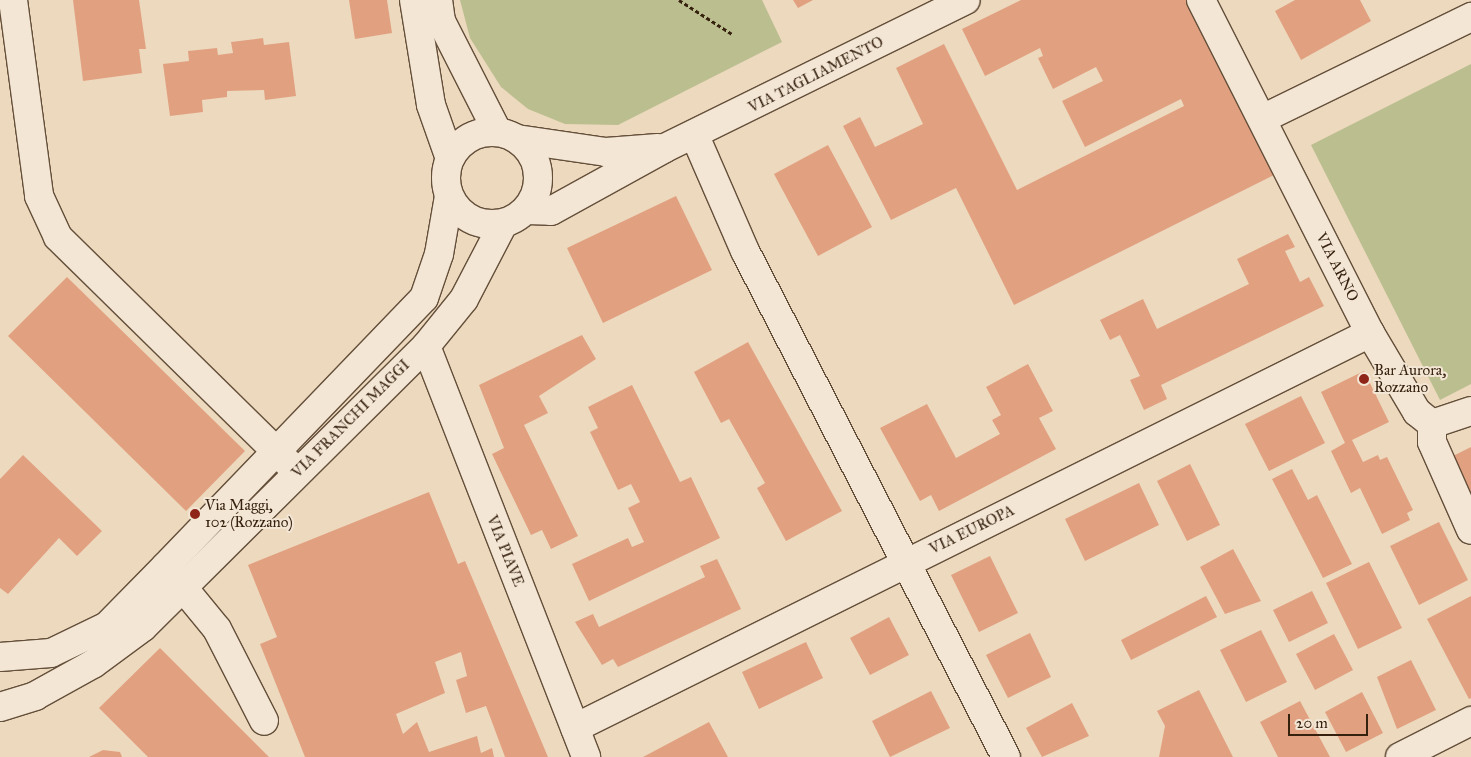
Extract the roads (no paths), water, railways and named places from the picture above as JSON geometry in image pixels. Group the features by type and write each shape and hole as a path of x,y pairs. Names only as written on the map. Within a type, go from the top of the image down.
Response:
{"street":[{"path":"12,0 39,196 54,230 298,472"},
{"path":"414,0 431,105 449,156 445,180 449,196 459,211 478,223 503,224 527,210 536,193 539,174 534,156 507,135 441,21 438,0"},
{"name":"VIA TAGLIAMENTO","path":"527,210 551,211 665,148 695,136 966,0"},
{"name":"VIA ARNO","path":"1201,0 1370,333 1418,412 1432,424"},
{"path":"1262,119 1471,17"},
{"path":"449,156 469,137 507,135"},
{"name":"VIA TAGLIAMENTO","path":"507,135 606,152 665,148"},
{"path":"695,136 745,251 909,561 1006,757"},
{"name":"VIA FRANCHI MAGGI","path":"0,707 35,696 93,664 143,627 175,576 277,452 424,298 439,254 449,196"},
{"name":"VIA FRANCHI MAGGI","path":"0,657 51,653 107,626 175,576 298,472 426,346 464,299 503,224"},
{"name":"VIA EUROPA","path":"575,728 1370,333"},
{"name":"VIA PIAVE","path":"426,346 586,757"},
{"path":"1471,411 1432,424 1432,442 1471,530"},
{"path":"175,576 217,630 264,720"},
{"path":"1400,757 1471,720"}],"place":[{"name":"Bar Aurora, Rozzano","path":"1364,379"},
{"name":"Via Maggi, 102 (Rozzano)","path":"195,514"}]}
